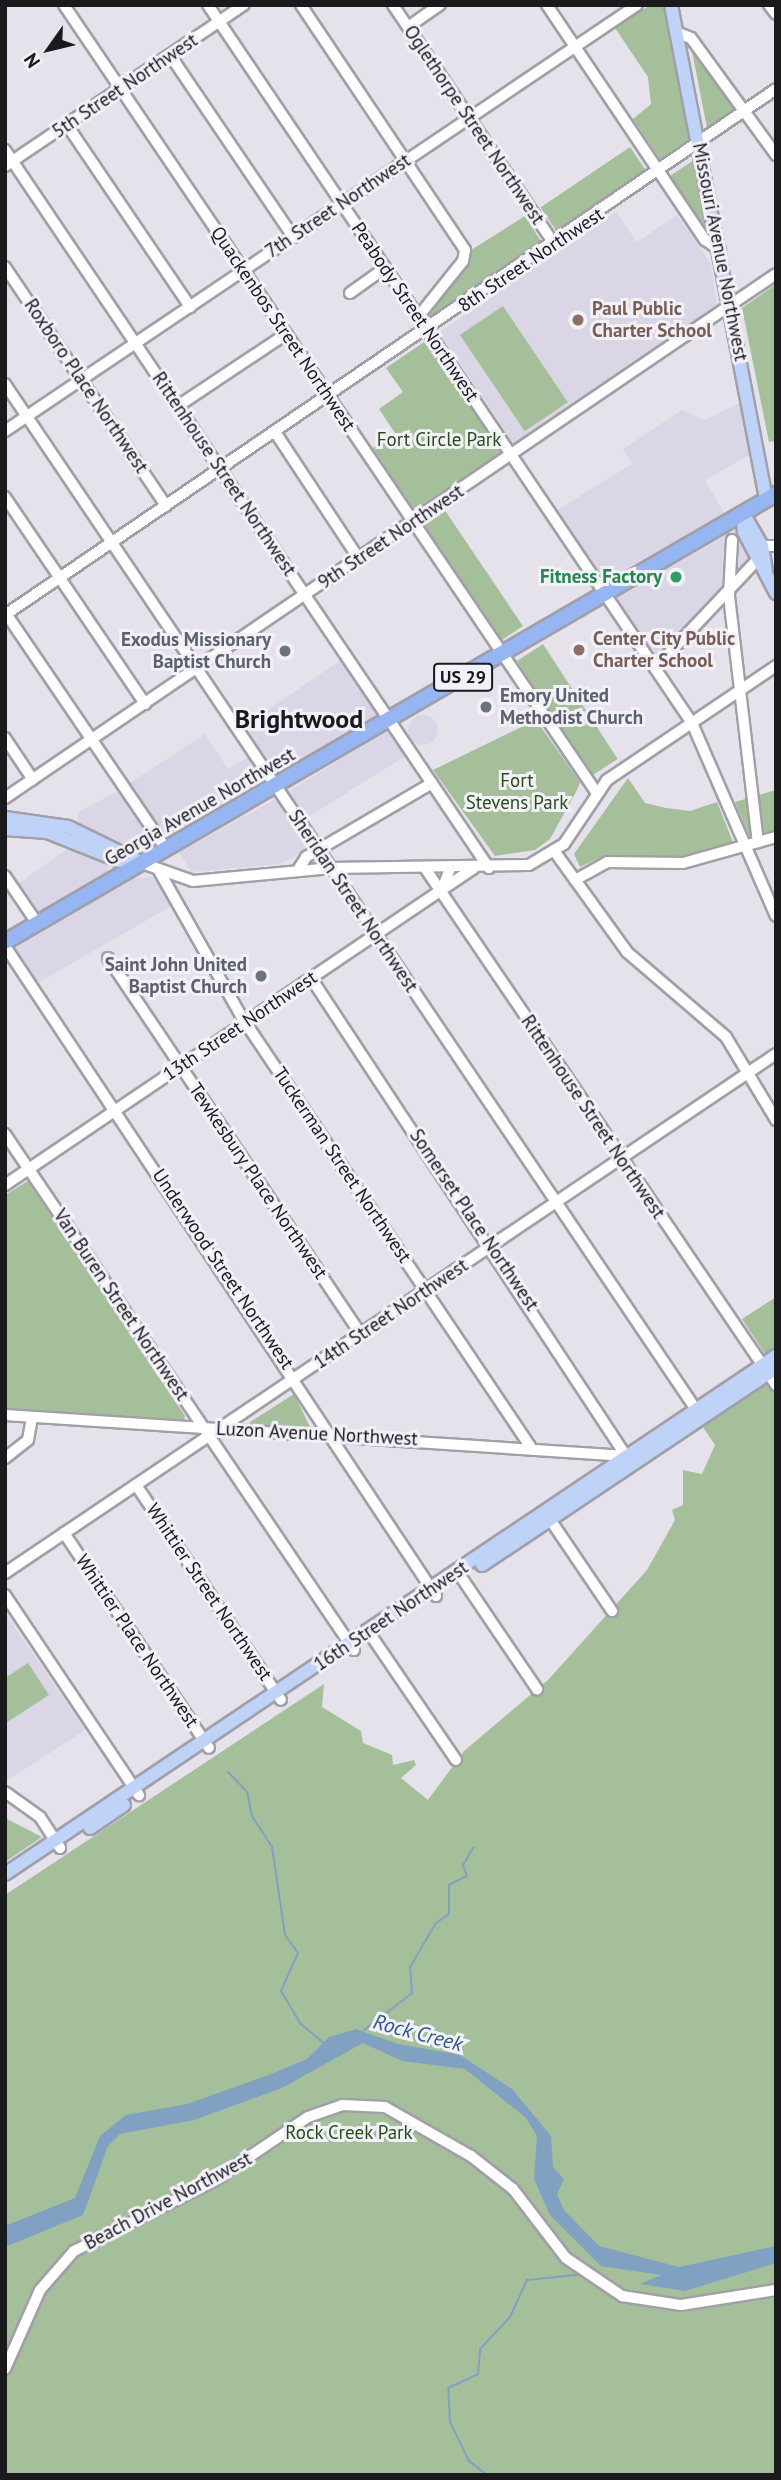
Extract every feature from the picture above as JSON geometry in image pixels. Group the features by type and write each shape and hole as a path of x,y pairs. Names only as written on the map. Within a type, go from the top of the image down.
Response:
{"highway":[{"name":"Georgia Avenue Northwest","path":"5,944 771,496"}],"main road":[{"name":"Missouri Avenue Northwest","path":"671,5 730,307 771,496"},
{"path":"742,513 762,546 766,571"},
{"path":"742,513 757,560 766,571 776,593"},
{"path":"5,818 66,833 142,863"},
{"path":"5,829 66,833"},
{"name":"16th Street Northwest","path":"5,1885 58,1844 768,1369 776,1356"},
{"name":"16th Street Northwest","path":"5,1874 58,1844"}],"street":[{"name":"Quackenbos Street Northwest","path":"64,5 596,792"},
{"name":"Peabody Street Northwest","path":"208,5 691,723 776,916"},
{"name":"5th Street Northwest","path":"9,164 244,5"},
{"path":"301,5 466,253 418,317"},
{"name":"Oglethorpe Street Northwest","path":"393,5 554,244"},
{"path":"408,27 440,5"},
{"path":"547,5 705,240 720,250"},
{"path":"769,5 776,14"},
{"name":"7th Street Northwest","path":"5,431 632,7"},
{"path":"676,32 691,38 776,155"},
{"path":"170,55 293,237"},
{"name":"8th Street Northwest","path":"6,613 660,173 776,89"},
{"path":"67,125 190,307"},
{"name":"Rittenhouse Street Northwest","path":"5,150 9,164 178,406 489,868"},
{"name":"Roxboro Place Northwest","path":"5,267 166,506"},
{"path":"350,293 385,268"},
{"name":"9th Street Northwest","path":"5,798 512,456 776,274"},
{"path":"178,406 286,334"},
{"name":"Sheridan Street Northwest","path":"5,384 699,1414"},
{"path":"275,432 359,558"},
{"path":"5,497 145,704"},
{"path":"732,540 729,587 758,842"},
{"path":"762,546 776,546"},
{"path":"655,668 757,560"},
{"path":"6,613 166,849"},
{"path":"142,863 196,881 331,867 524,866 555,852 596,792 776,666"},
{"path":"5,738 33,780"},
{"path":"298,870 318,849 432,783"},
{"path":"575,880 607,862 677,864 776,837"},
{"path":"555,852 627,952 699,1009 751,1070 776,1120"},
{"name":"Rittenhouse Street Northwest","path":"425,868 768,1369 776,1385"},
{"path":"441,892 450,868"},
{"name":"13th Street Northwest","path":"5,1185 474,868"},
{"name":"Tuckerman Street Northwest","path":"158,869 245,1023 530,1446"},
{"path":"5,876 37,923"},
{"path":"180,905 183,891 196,881"},
{"name":"Underwood Street Northwest","path":"5,944 296,1377 327,1434 433,1592"},
{"name":"Tewkesbury Place Northwest","path":"108,958 361,1334"},
{"name":"Somerset Place Northwest","path":"311,978 491,1246 630,1460"},
{"name":"14th Street Northwest","path":"219,1429 776,1054"},
{"name":"Van Buren Street Northwest","path":"5,1134 352,1647"},
{"name":"Luzon Avenue Northwest","path":"5,1415 207,1432 219,1429 530,1446 630,1460"},
{"path":"5,1458 28,1440 32,1417"},
{"path":"5,1573 136,1485 207,1432"},
{"name":"Whittier Street Northwest","path":"136,1485 279,1696"},
{"path":"548,1515 612,1611"},
{"name":"Whittier Place Northwest","path":"64,1533 207,1744"},
{"path":"459,1575 537,1689"},
{"path":"5,1595 137,1791"},
{"path":"371,1634 456,1759"},
{"path":"5,1792 40,1817 58,1844"},
{"name":"Beach Drive Northwest","path":"5,2369 40,2290 74,2251 212,2182 308,2117 342,2105 385,2107 471,2156 513,2189 578,2268 592,2280 629,2298 665,2305 776,2290"}],"shaded area":[{"name":"Paul Public Charter School","path":"616,212 637,242 677,215 711,264 717,307 514,444 439,332"},
{"path":"743,401 754,452 705,480 725,514 603,584 554,512 632,464 623,449 682,410 705,420"},
{"path":"738,529 752,559 655,660 615,599"},
{"path":"342,659 379,715 274,775 242,728"},
{"path":"423,715 434,719 438,730 434,741 423,745 412,741 408,730 412,719"},
{"path":"390,728 407,755 303,820 287,793"},
{"path":"205,734 228,769 250,756 264,782 162,838 127,785"},
{"path":"120,790 154,842 142,852 77,828 78,812"},
{"path":"278,798 310,848 280,864 191,872 179,852"},
{"path":"71,846 107,859 108,872 35,915 15,886"},
{"path":"152,877 175,904 36,984 13,949 133,878"},
{"path":"5,1613 85,1730 5,1782"}],"green space":[{"path":"650,5 664,5 689,139 662,162 633,119 651,104 648,77 615,28"},
{"path":"691,46 738,111 708,133"},
{"path":"630,147 647,172 557,232 540,207"},
{"path":"694,160 708,226 704,228 670,176"},
{"path":"525,216 542,243 430,319 426,314 471,250"},
{"path":"776,284 776,441 769,442 742,308"},
{"path":"503,306 568,402 525,431 460,335"},
{"name":"Fort Circle Park","path":"427,340 501,452 414,511 373,448 395,433 379,409 403,392 386,368"},
{"name":"Fort Circle Park","path":"444,509 523,626 500,641 422,524"},
{"path":"543,644 618,759 592,776 517,661"},
{"name":"Fort Stevens Park","path":"536,720 580,782 550,839 535,850 495,856 433,770"},
{"path":"628,778 645,803 690,811 717,802 733,842 679,858 601,857 580,867 574,854"},
{"path":"776,790 776,832 751,839 735,802"},
{"path":"28,1181 185,1416 184,1421 5,1411 5,1195"},
{"path":"776,1297 776,1346 765,1354 742,1319"},
{"name":"Rock Creek Park","path":"776,1377 776,2475 5,2475 5,1895 324,1684 322,1707 361,1731 363,1743 392,1755 393,1765 414,1760 416,1765 401,1778 428,1800 464,1751 548,1680 647,1570 675,1520 672,1510 683,1505 683,1470 702,1474 715,1445 703,1427"},
{"path":"294,1394 311,1429 249,1425 250,1422"},
{"path":"28,1663 49,1695 6,1723 5,1678"},
{"path":"5,1818 42,1837 5,1862"}],"water":[{"name":"Rock Creek","path":"356,2029 398,2044 460,2055 512,2089 551,2136 553,2167 564,2179 557,2194 564,2210 599,2246 679,2267 776,2246 776,2263 685,2291 640,2284 661,2275 601,2266 550,2215 534,2179 537,2136 526,2118 465,2069 402,2061 363,2043 282,2088 194,2120 120,2134 108,2146 83,2215 5,2247 5,2226 75,2198 100,2136 126,2115 187,2104 266,2076 307,2059 329,2037"}],"waterway":[{"path":"228,1772 247,1792 252,1816 272,1847 285,1935 298,1953 281,1991 301,2024 325,2044"},
{"path":"364,2030 412,1993 410,1967 436,1923 449,1914 449,1885 467,1876 463,1865 474,1847"},
{"path":"487,2475 469,2461 450,2422 448,2388 478,2374 480,2349 510,2317 527,2280 585,2274"}],"place":[{"name":"Paul Public Charter School","path":"578,320"},
{"name":"Fitness Factory","path":"676,577"},
{"name":"Center City Public Charter School","path":"579,650"},
{"name":"Exodus Missionary Baptist Church","path":"285,651"},
{"name":"Emory United Methodist Church","path":"486,707"},
{"name":"Saint John United Baptist Church","path":"261,976"}],"district":[{"name":"Brightwood","path":"299,719"}]}
